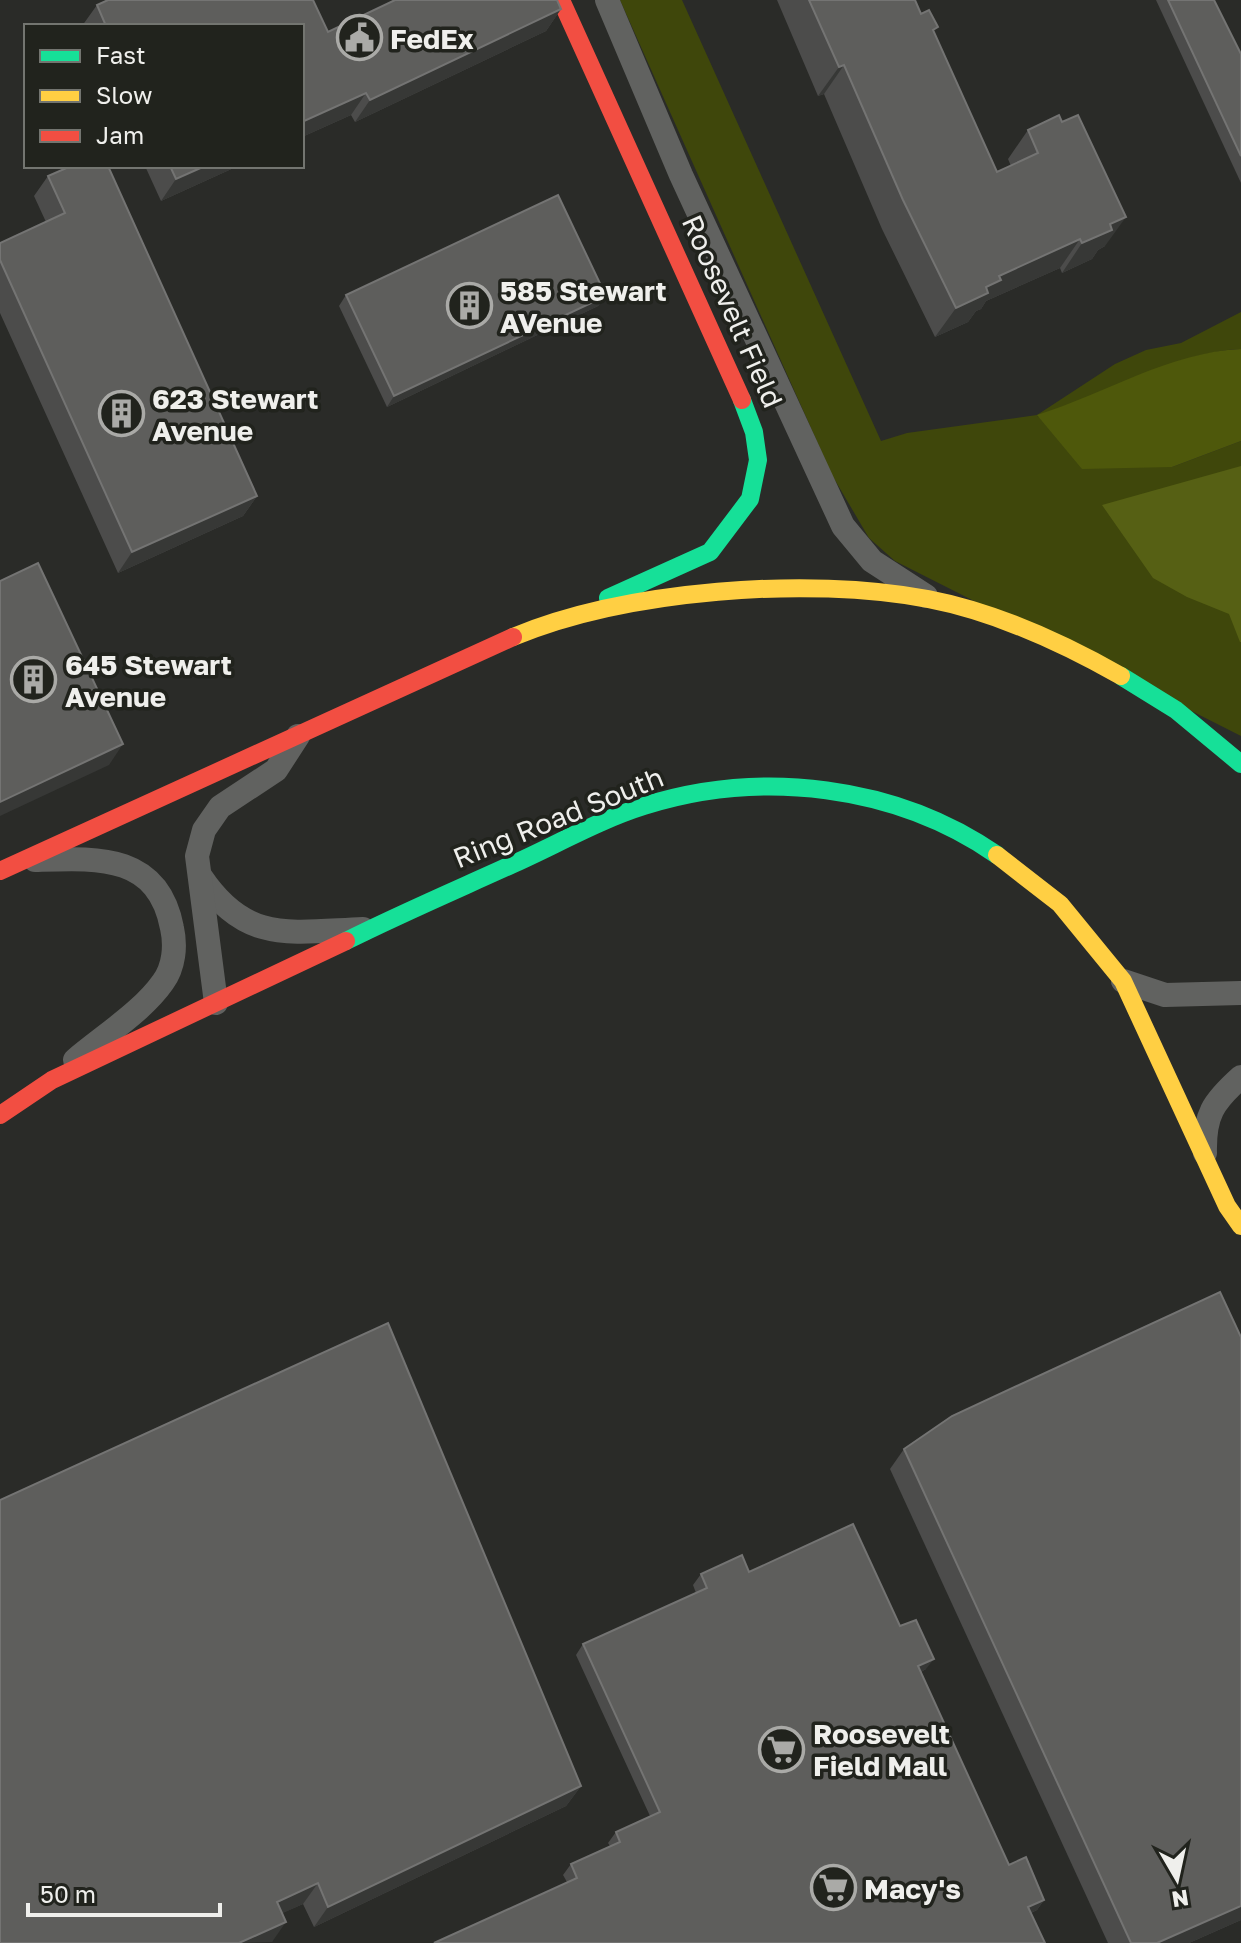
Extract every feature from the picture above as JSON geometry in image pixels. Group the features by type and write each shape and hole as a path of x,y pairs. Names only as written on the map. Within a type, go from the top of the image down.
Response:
{"street":[{"name":"Roosevelt Field","path":"561,0 744,405 754,432 758,460 750,499 710,552 618,592 576,616"},
{"name":"Roosevelt Field","path":"607,0 681,175 843,526 872,561 931,599"},
{"path":"0,871 553,622 678,600 761,592 873,591 931,599 1007,623 1122,676 1171,708 1241,764"},
{"path":"216,1003 197,856 204,830 220,807 276,770 298,736"},
{"name":"Ring Road South","path":"0,1115 52,1080 370,929 643,806 731,787 787,786 872,798 924,815 970,836 1024,873 1060,904 1123,981 1227,1206 1241,1226"},
{"path":"24,860 95,858 135,870 164,902 174,937 170,969 158,988 52,1080"},
{"path":"199,875 223,906 257,927 303,931 370,929"},
{"path":"1123,981 1165,995 1233,991"},
{"path":"1205,1157 1205,1126 1211,1110 1241,1077"}],"shaded area":[{"path":"620,0 682,0 881,441 907,433 1037,415 1115,364 1146,350 1181,343 1241,312 1241,349 1219,351 1178,362 1037,416 1172,467 1241,441 1241,736 895,561 869,538 832,475"},
{"path":"1241,349 1241,441 1172,467 1082,469 1037,415 1163,366 1214,352"},
{"path":"1241,466 1240,642 1229,614 1187,597 1153,578 1102,505"}],"building":[{"path":"108,0 313,0 328,32 395,0 557,0 561,9 370,100 366,93 304,121 304,24 105,24 97,5"},
{"path":"809,0 915,0 921,14 929,10 938,27 933,30 997,172 1038,153 1028,130 1059,115 1062,122 1078,115 1126,217 1110,224 1112,230 1082,243 1080,239 999,276 1001,280 986,287 988,293 956,308 903,200 844,65 839,67"},
{"path":"1168,0 1214,0 1241,54 1241,156"},
{"name":"623 Stewart Avenue","path":"66,168 109,168 257,496 132,552 0,260 0,243 65,213 48,176"},
{"path":"171,168 201,168 176,179"},
{"name":"585 Stewart AVenue","path":"558,195 606,296 394,396 346,295"},
{"name":"645 Stewart Avenue","path":"38,563 123,744 0,802 0,581"},
{"path":"1220,1292 1241,1337 1241,1906 1157,1943 1131,1943 904,1449 952,1416"},
{"path":"388,1323 581,1786 328,1907 318,1883 277,1902 286,1922 239,1943 0,1943 0,1500"},
{"name":"Roosevelt Field Mall","path":"853,1524 900,1626 916,1620 934,1659 918,1666 1009,1865 1026,1857 1044,1900 1028,1907 1045,1943 434,1943 577,1878 571,1864 620,1842 616,1832 660,1812 583,1644 707,1588 701,1574 742,1555 749,1572"}],"traffic: fast":[{"path":"608,598 710,552 750,499 758,460 754,432 742,400"},
{"path":"1121,676 1176,710 1241,764"},
{"path":"346,941 627,812 689,795 734,788 826,790 872,799 958,831 997,855"}],"traffic: slow":[{"path":"513,637 558,621 662,598 774,589 880,592 928,599 1003,620 1075,651 1121,676"},
{"path":"997,855 1060,904 1123,981 1227,1206 1241,1226"}],"traffic: jam":[{"path":"561,0 742,400"},
{"path":"0,871 513,637"},
{"path":"0,1115 52,1080 346,941"}],"place":[{"name":"FedEx","path":"359,38"},
{"name":"585 Stewart AVenue","path":"469,306"},
{"name":"623 Stewart Avenue","path":"121,414"},
{"name":"645 Stewart Avenue","path":"34,680"},
{"name":"Roosevelt Field Mall","path":"782,1749"},
{"name":"Macy's","path":"833,1888"}]}
